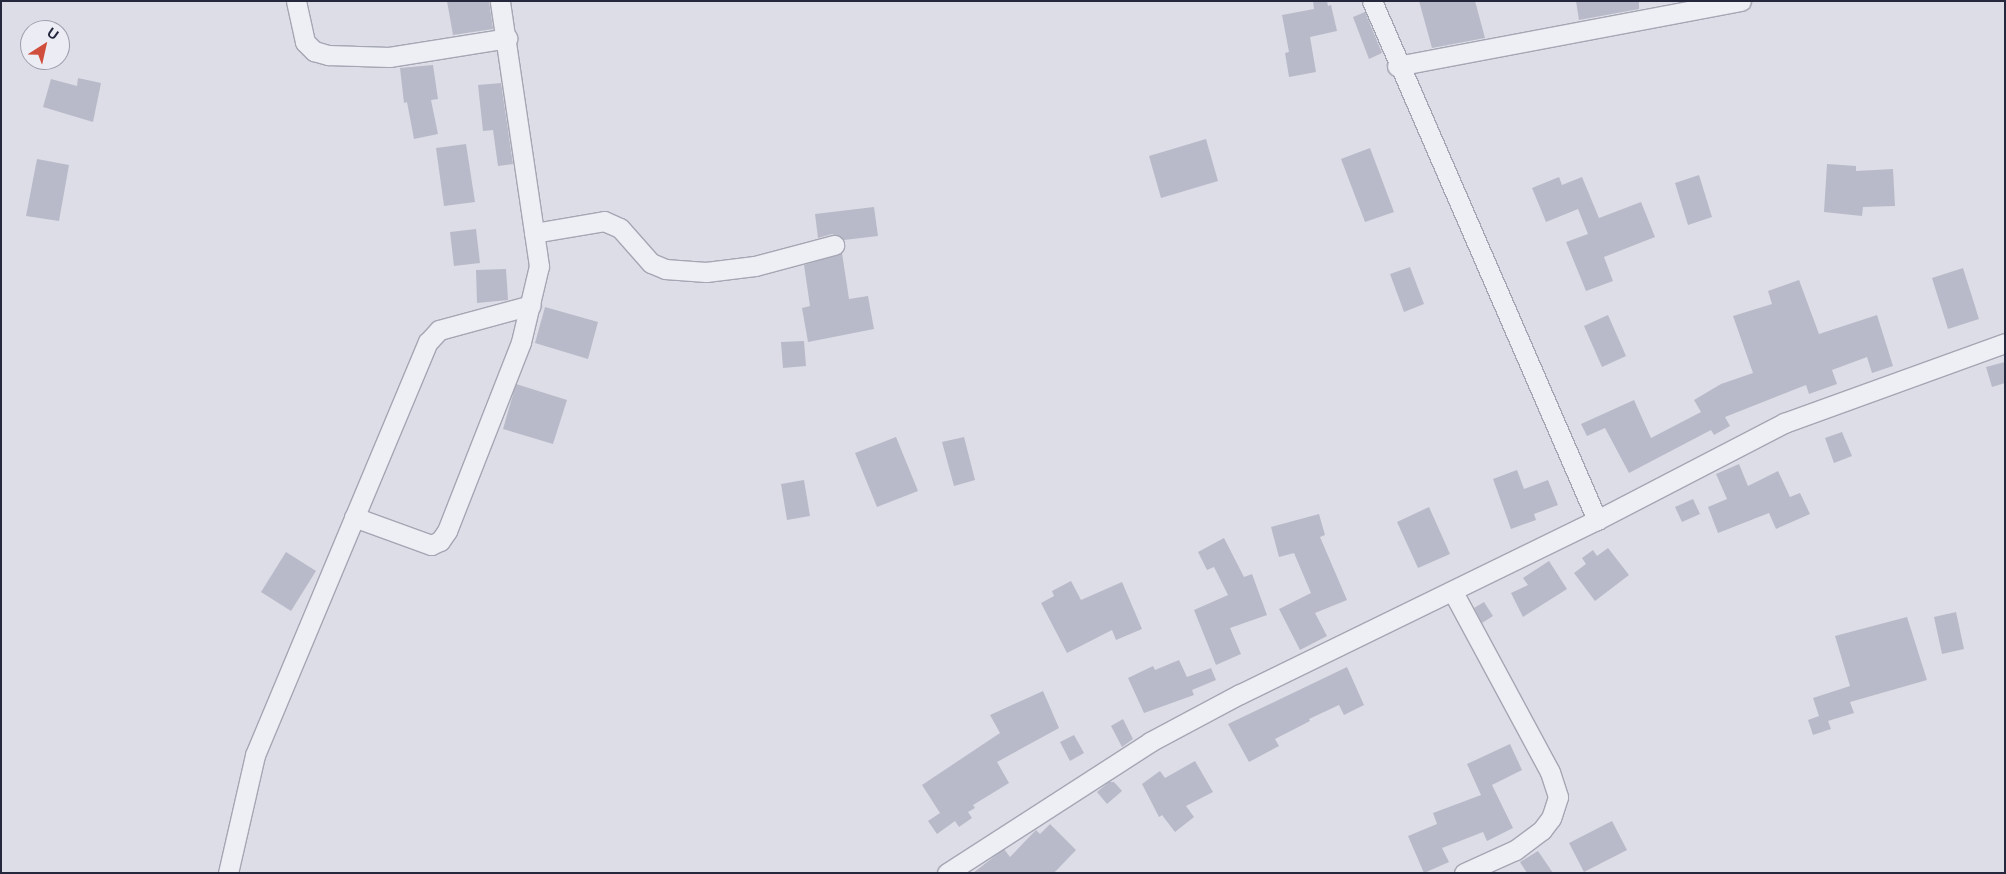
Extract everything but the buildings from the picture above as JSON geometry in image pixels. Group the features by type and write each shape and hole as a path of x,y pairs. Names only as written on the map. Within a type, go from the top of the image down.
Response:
{"street":[{"path":"296,1 305,42 314,51 328,55 389,57 507,38"},
{"path":"354,518 431,545 447,531 521,342 538,266 507,38 500,1"},
{"path":"1372,1 1397,66 1597,520"},
{"path":"1397,66 1741,1"},
{"path":"534,233 604,221 620,228 651,263 665,269 706,272 755,266 834,245"},
{"path":"228,873 255,756 428,342 438,330 530,305"},
{"path":"947,873 1150,742 1240,694 1453,592 1784,423 2005,342"},
{"path":"1453,592 1550,772 1558,797 1551,818 1542,830 1515,850 1464,873"}]}
